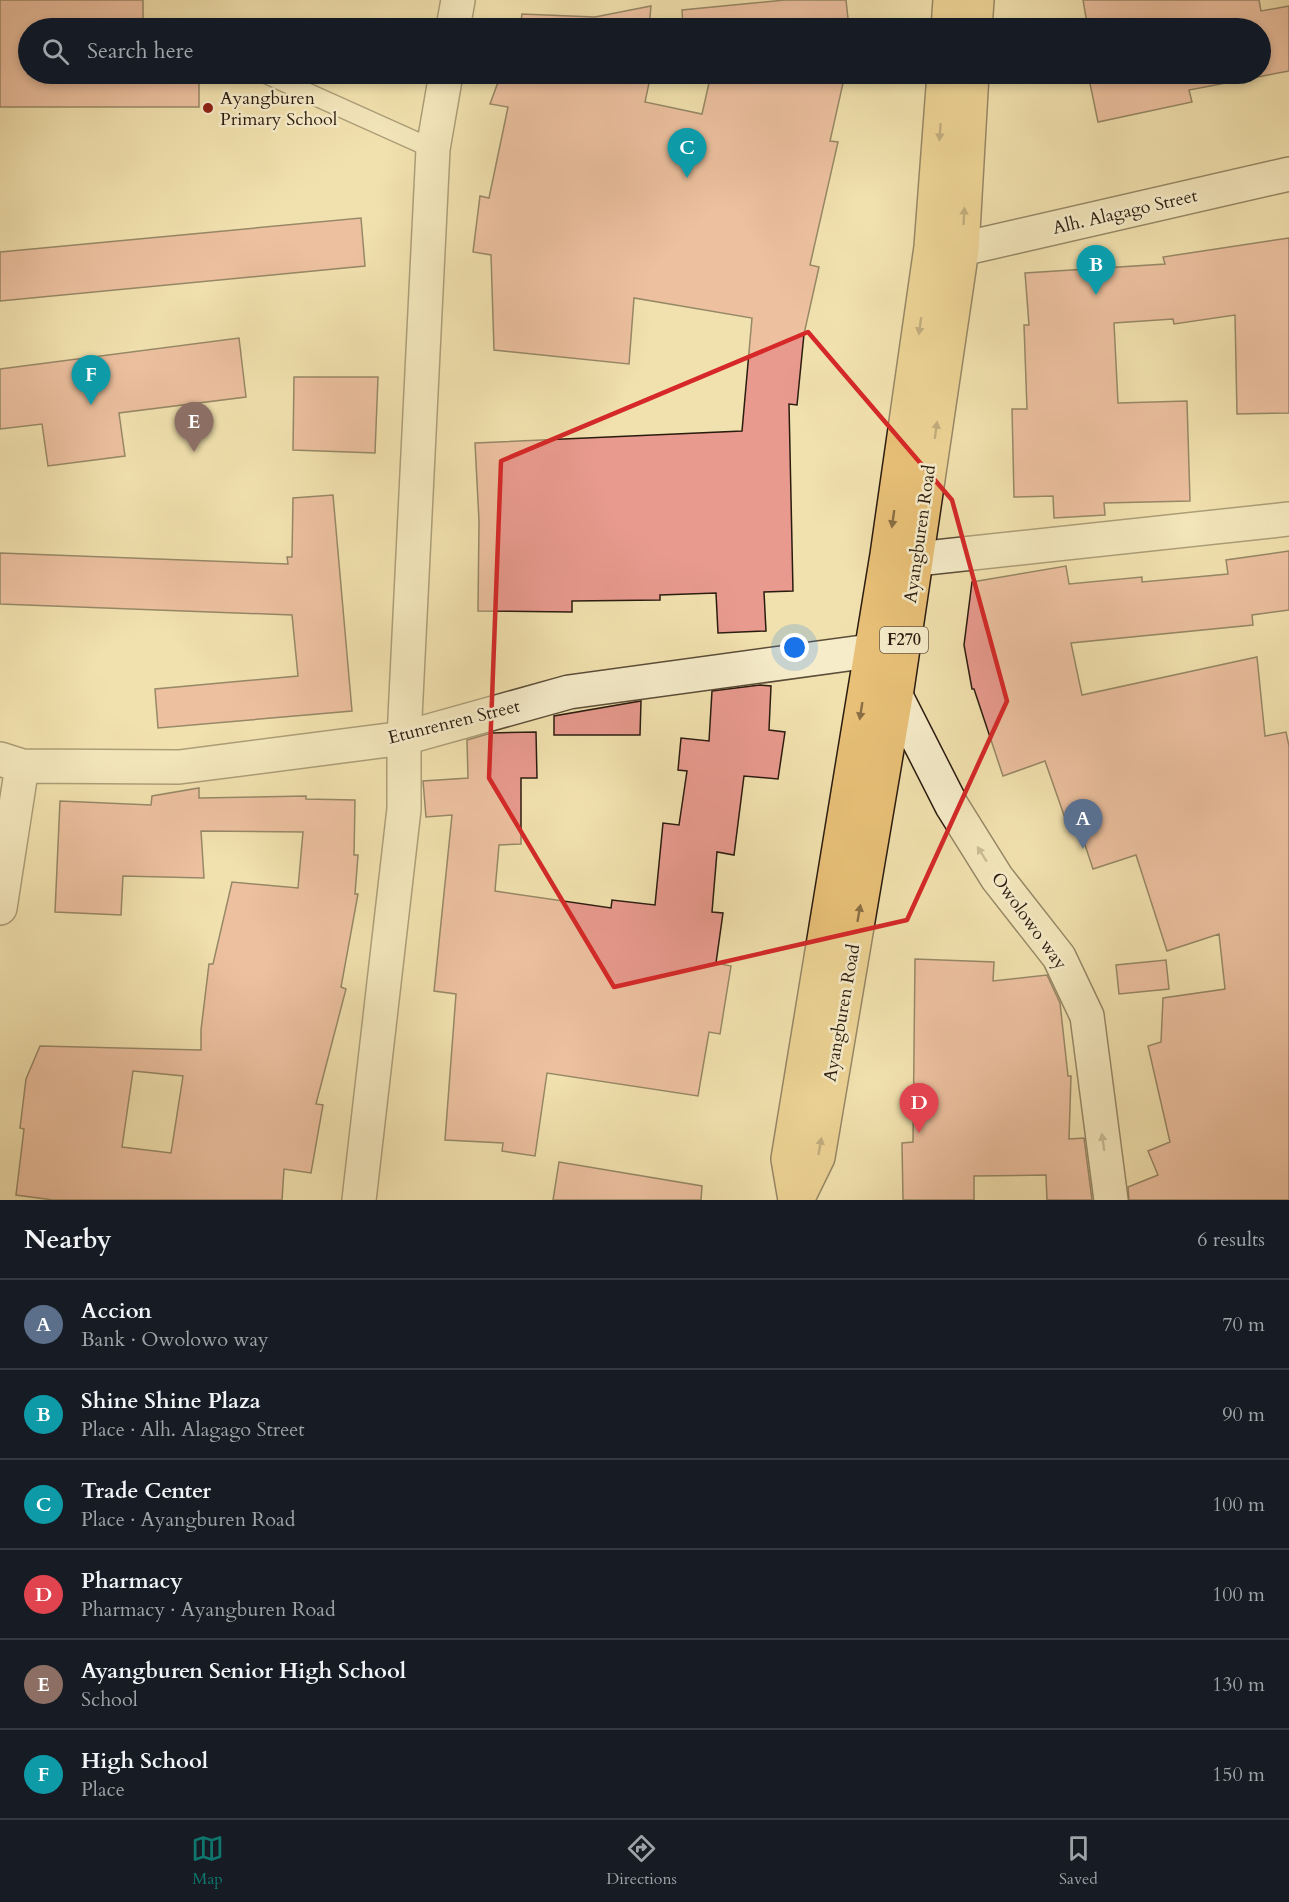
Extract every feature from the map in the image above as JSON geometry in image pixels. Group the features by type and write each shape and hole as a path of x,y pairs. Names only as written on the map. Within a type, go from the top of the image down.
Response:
{"main road":[{"path":"949,18 950,0"},
{"path":"976,18 977,0"},
{"name":"Ayangburen Road","path":"796,1200 788,1159 889,543 931,247 943,84"},
{"name":"Ayangburen Road","path":"796,1200 818,1157 896,696 962,249 971,84"}],"street":[{"path":"455,18 458,0"},
{"path":"359,1200 404,809 404,738 433,150 444,84"},
{"name":"Alh. Alagago Street","path":"962,249 1289,174"},
{"path":"917,559 1289,519"},
{"name":"Etunrenren Street","path":"11,763 179,766 404,738 569,692 870,651"},
{"name":"Owolowo way","path":"896,696 952,806 997,878 1059,957 1087,1016 1111,1200"},
{"path":"0,908 11,763"}],"lane":[{"path":"288,84 433,150"}],"highlighted area":[{"path":"808,332 952,500 1007,701 907,920 614,987 489,778 501,461"}],"building":[{"path":"0,0 143,0 143,18 18,18 18,84 199,84 199,107 0,107"},
{"path":"785,0 846,0 848,18 682,18 682,10"},
{"path":"1083,0 1259,0 1261,11 1289,6 1289,71 1271,74 1271,18 1086,18"},
{"path":"651,6 650,18 521,18 522,14 595,17"},
{"path":"497,84 649,84 645,102 702,114 709,84 843,84 830,141 838,142 810,265 819,267 804,334 797,405 789,404 793,591 764,592 766,631 718,633 716,593 660,595 660,600 572,601 572,612 478,611 479,521 475,443 742,431 752,318 634,298 629,364 494,350 491,255 473,252 480,196 489,198 508,107 490,104"},
{"path":"1090,84 1221,84 1189,90 1192,102 1098,122"},
{"path":"361,218 365,266 0,301 0,252"},
{"path":"1289,238 1289,413 1237,414 1235,315 1174,324 1173,319 1114,323 1118,403 1187,401 1190,501 1104,503 1105,515 1054,518 1053,496 1014,497 1012,409 1027,409 1024,325 1029,325 1025,273 1165,264 1163,257"},
{"path":"239,338 246,397 119,413 125,456 48,466 42,424 0,429 0,369"},
{"path":"294,377 378,377 375,453 293,450"},
{"path":"333,495 352,711 158,728 155,689 298,676 292,615 0,604 0,553 288,564 287,557 292,557 293,498"},
{"path":"1289,551 1289,610 1252,615 1253,625 1071,643 1082,695 1257,657 1265,736 1286,732 1289,746 1289,1200 1129,1200 1128,1187 1158,1175 1148,1151 1170,1142 1148,1046 1161,1042 1163,998 1225,989 1219,934 1167,951 1136,855 1093,869 1075,815 1065,818 1045,761 1003,776 974,689 972,689 964,645 972,582 1066,566 1069,584 1142,577 1142,582 1228,574 1226,560"},
{"path":"760,685 771,686 769,730 785,732 778,779 744,776 734,855 717,852 712,912 723,913 716,963 731,966 720,1034 709,1032 698,1096 547,1073 535,1156 502,1151 503,1143 445,1140 456,994 434,991 452,815 426,817 423,781 468,778 467,740 491,733 536,732 537,778 521,778 521,844 499,845 495,891 611,908 612,900 655,905 663,823 679,825 687,771 678,770 681,738 709,741 712,691"},
{"path":"641,701 640,735 554,735 554,716"},
{"path":"199,788 199,798 306,796 306,799 355,800 354,855 358,855 355,894 358,894 341,987 346,989 316,1104 323,1105 311,1173 284,1169 282,1200 53,1200 16,1195 24,1129 20,1128 26,1079 40,1046 201,1050 201,1030 209,964 213,964 232,882 298,888 303,832 201,831 204,878 123,876 121,915 55,912 60,801 151,805 152,796","holes":["133,1071 183,1076 171,1153 122,1147"]},
{"path":"915,959 994,962 993,981 1047,975 1060,1003 1068,1076 1071,1076 1069,1139 1084,1138 1092,1200 1047,1200 1046,1175 974,1176 974,1200 903,1200 902,1143 913,1142"},
{"path":"1166,960 1169,989 1119,994 1116,965"},
{"path":"559,1162 702,1186 701,1200 553,1200"}],"place":[{"name":"Ayangburen Primary School","path":"208,108"},
{"name":"Trade Center","path":"687,178"},
{"name":"Shine Shine Plaza","path":"1096,295"},
{"name":"High School","path":"91,405"},
{"name":"Ayangburen Senior High School","path":"194,452"},
{"name":"Accion","path":"1083,849"},
{"name":"Pharmacy","path":"919,1133"}]}
